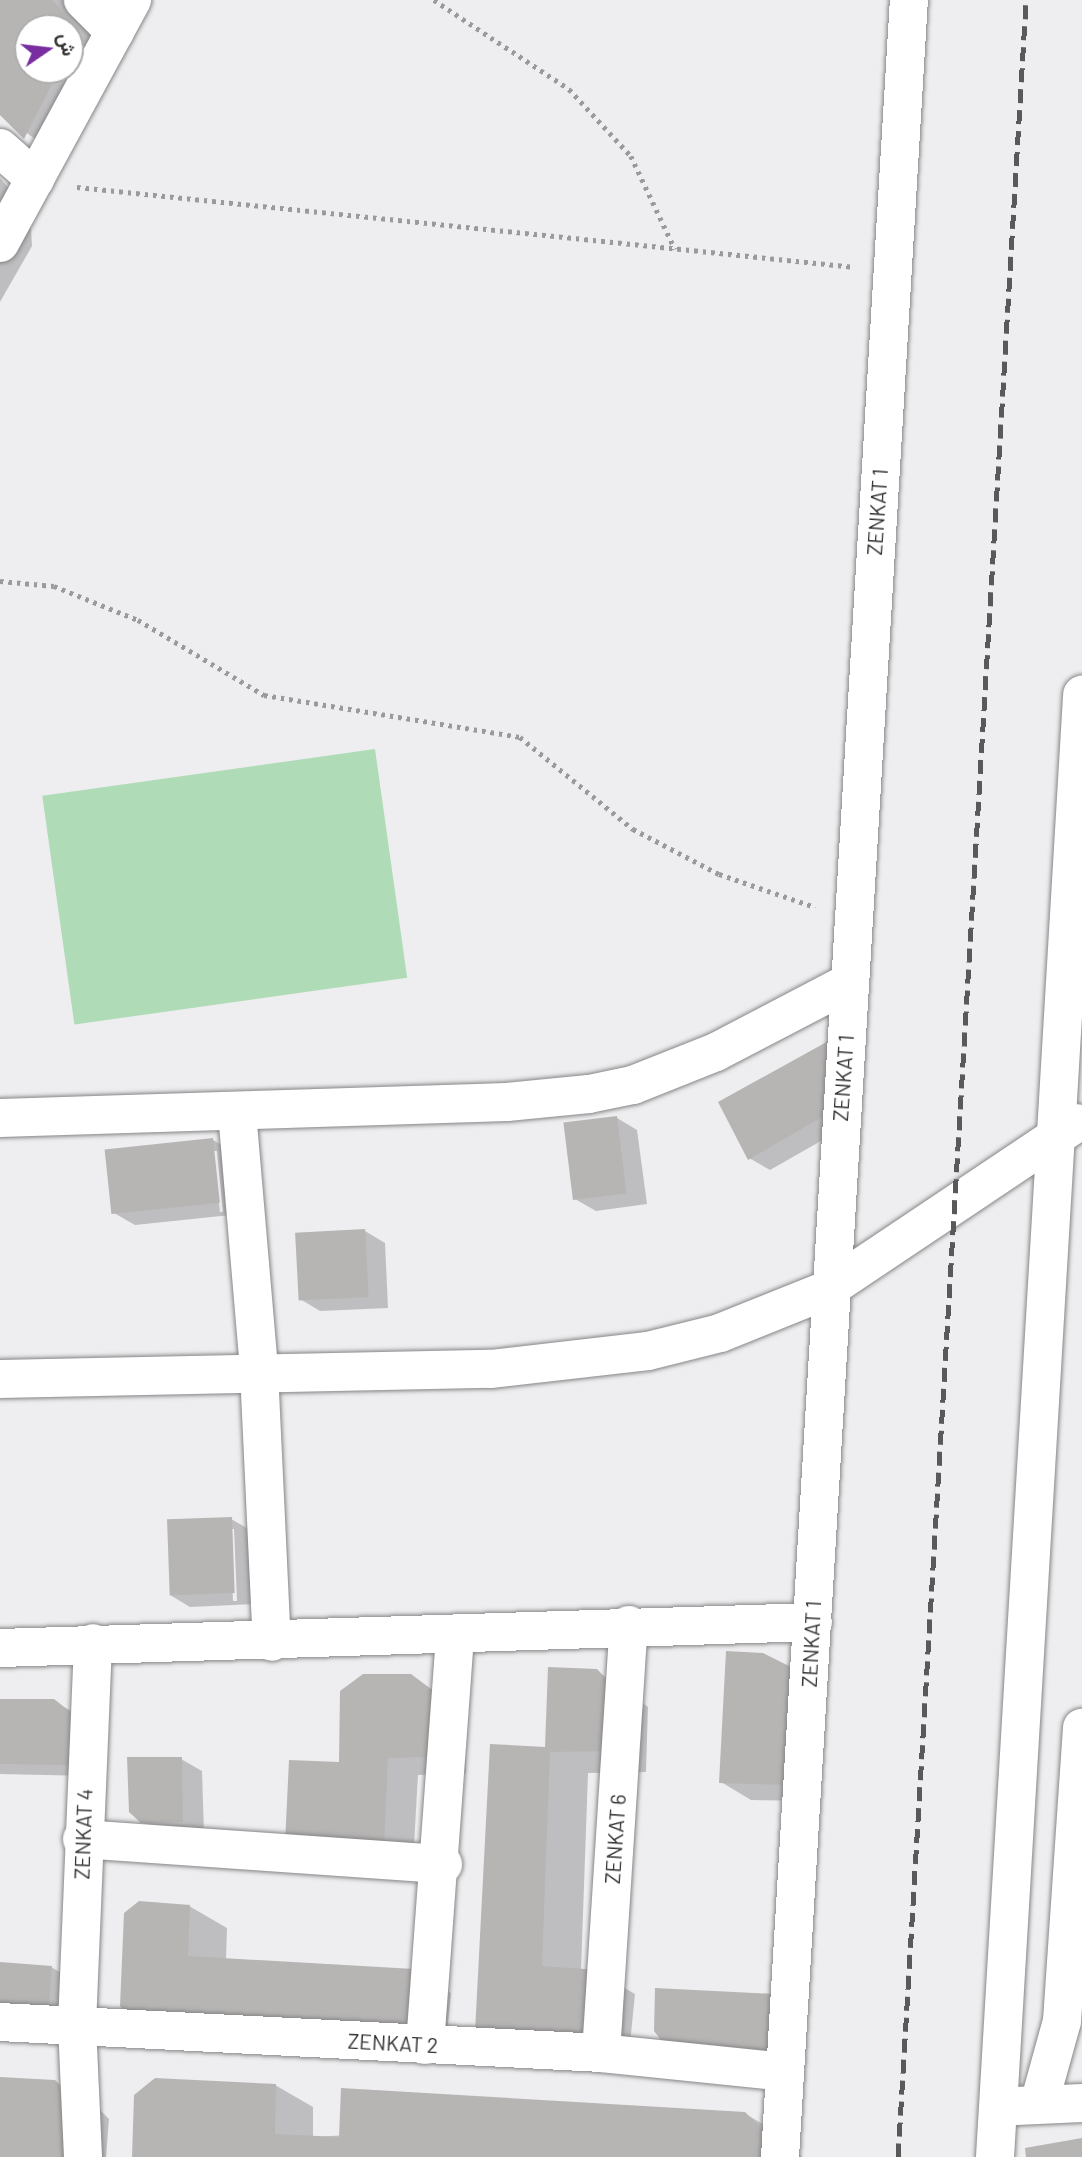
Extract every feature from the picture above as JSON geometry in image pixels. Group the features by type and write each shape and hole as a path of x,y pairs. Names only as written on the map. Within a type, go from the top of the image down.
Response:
{"street":[{"path":"0,243 124,16 83,0"},
{"name":"ZENKAT 1","path":"780,2157 813,1622 827,1290 854,920 909,0"},
{"path":"0,148 35,179"},
{"path":"995,2157 1075,1130 1082,695"},
{"path":"0,1118 507,1102 609,1090 716,1052 850,982"},
{"path":"237,1112 259,1371 272,1642"},
{"path":"0,1379 259,1371 490,1368 604,1360 720,1333 827,1290 1075,1130"},
{"path":"0,1648 93,1643 272,1642 629,1625 813,1622"},
{"name":"ZENKAT 6","path":"601,2053 629,1625"},
{"path":"425,2045 443,1864 455,1634"},
{"name":"ZENKAT 4","path":"83,2157 77,2025 82,1839 93,1643"},
{"path":"1039,2104 1062,2021 1077,1886 1082,1728"},
{"path":"82,1839 443,1864"},
{"name":"ZENKAT 2","path":"0,2022 601,2053 785,2072"},
{"path":"999,2107 1082,2103"}],"path":[{"path":"434,0 569,89 631,156 675,249"},
{"path":"35,179 97,191 892,271"},
{"path":"0,581 54,586 138,620 264,695 520,737 633,829 719,874 854,920"}],"green space":[{"path":"375,749 407,978 74,1025 42,796"}],"building":[{"path":"0,0 52,0 65,14 14,14 14,84 52,84 24,139 0,115"},
{"path":"832,1039 829,1113 748,1160 718,1102"},
{"path":"617,1116 627,1193 573,1200 563,1123"},
{"path":"213,1138 220,1203 111,1214 105,1149"},
{"path":"365,1229 369,1297 299,1301 295,1233"},
{"path":"232,1517 235,1593 170,1595 167,1519"},
{"path":"726,1651 763,1653 795,1669 789,1785 719,1783"},
{"path":"548,1667 597,1669 611,1684 609,1751 550,1752 542,1966 598,1970 592,2033 575,2044 475,2032 490,1744 545,1747"},
{"path":"363,1674 411,1674 435,1692 437,1757 388,1758 384,1847 285,1843 289,1760 339,1762 340,1691"},
{"path":"0,1699 54,1699 73,1714 71,1765 0,1764"},
{"path":"127,1757 182,1757 183,1822 141,1823 129,1812"},
{"path":"139,1901 190,1905 188,1956 414,1969 407,2031 132,2021 120,2006 124,1913"},
{"path":"0,1962 52,1966 49,2006 0,2015"},
{"path":"655,1988 776,1994 772,2052 667,2048 654,2031"},
{"path":"0,2077 55,2080 72,2096 67,2157 0,2157"},
{"path":"155,2078 276,2084 275,2134 339,2137 341,2088 745,2112 765,2132 764,2157 132,2157 134,2095"},
{"path":"1082,2138 1082,2157 1026,2157 1025,2148"}],"railway":[{"path":"898,2157 1026,0"}]}
